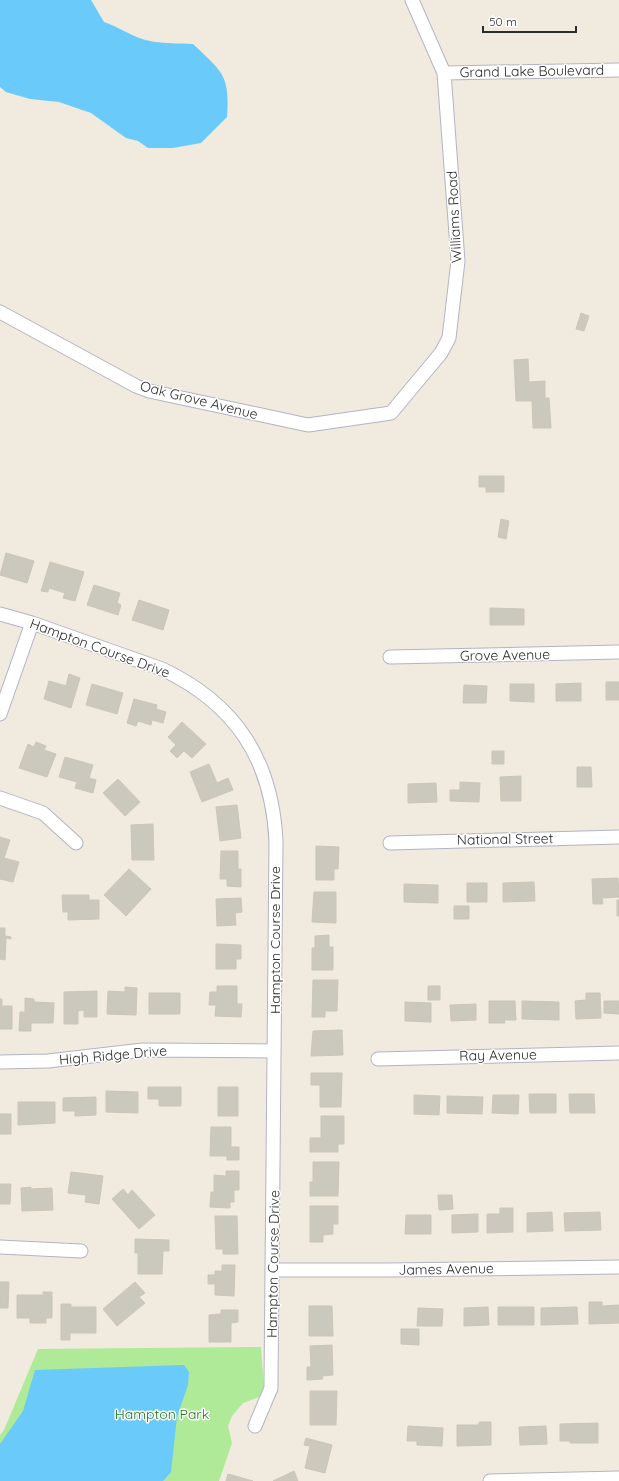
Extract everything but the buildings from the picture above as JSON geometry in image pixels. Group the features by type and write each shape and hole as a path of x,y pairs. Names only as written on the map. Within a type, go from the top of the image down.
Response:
{"street":[{"name":"Williams Road","path":"391,413 441,353 449,338 458,261 444,73 412,0"},
{"name":"Grand Lake Boulevard","path":"444,73 619,70"},
{"name":"Oak Grove Avenue","path":"0,312 136,386 149,391 308,425 391,413"},
{"name":"Hampton Course Drive","path":"0,614 32,623 178,676 220,706 238,728 254,753 266,779 275,817 272,1381 271,1388 255,1426"},
{"path":"0,714 32,623"},
{"name":"Grove Avenue","path":"390,656 619,652"},
{"path":"0,798 43,814 76,843"},
{"name":"National Street","path":"390,843 619,837"},
{"name":"High Ridge Drive","path":"0,1062 48,1061 143,1050 274,1051"},
{"name":"Ray Avenue","path":"378,1059 619,1053"},
{"path":"0,1247 81,1251"},
{"name":"James Avenue","path":"273,1270 619,1267"},
{"path":"490,1481 619,1478"}],"green space":[{"name":"Hampton Park","path":"261,1347 264,1389 259,1397 243,1403 232,1416 228,1426 232,1443 219,1481 0,1481 0,1435 4,1430 38,1349"}],"water":[{"path":"0,0 91,0 104,22 144,40 161,43 193,44 211,61 222,75 227,91 227,117 201,143 173,148 148,148 138,141 126,138 91,113 59,102 30,99 6,92 0,87"},
{"name":"Hampton Park","path":"184,1365 189,1372 188,1385 177,1417 171,1472 163,1481 0,1481 0,1444 23,1411 35,1370"}]}
